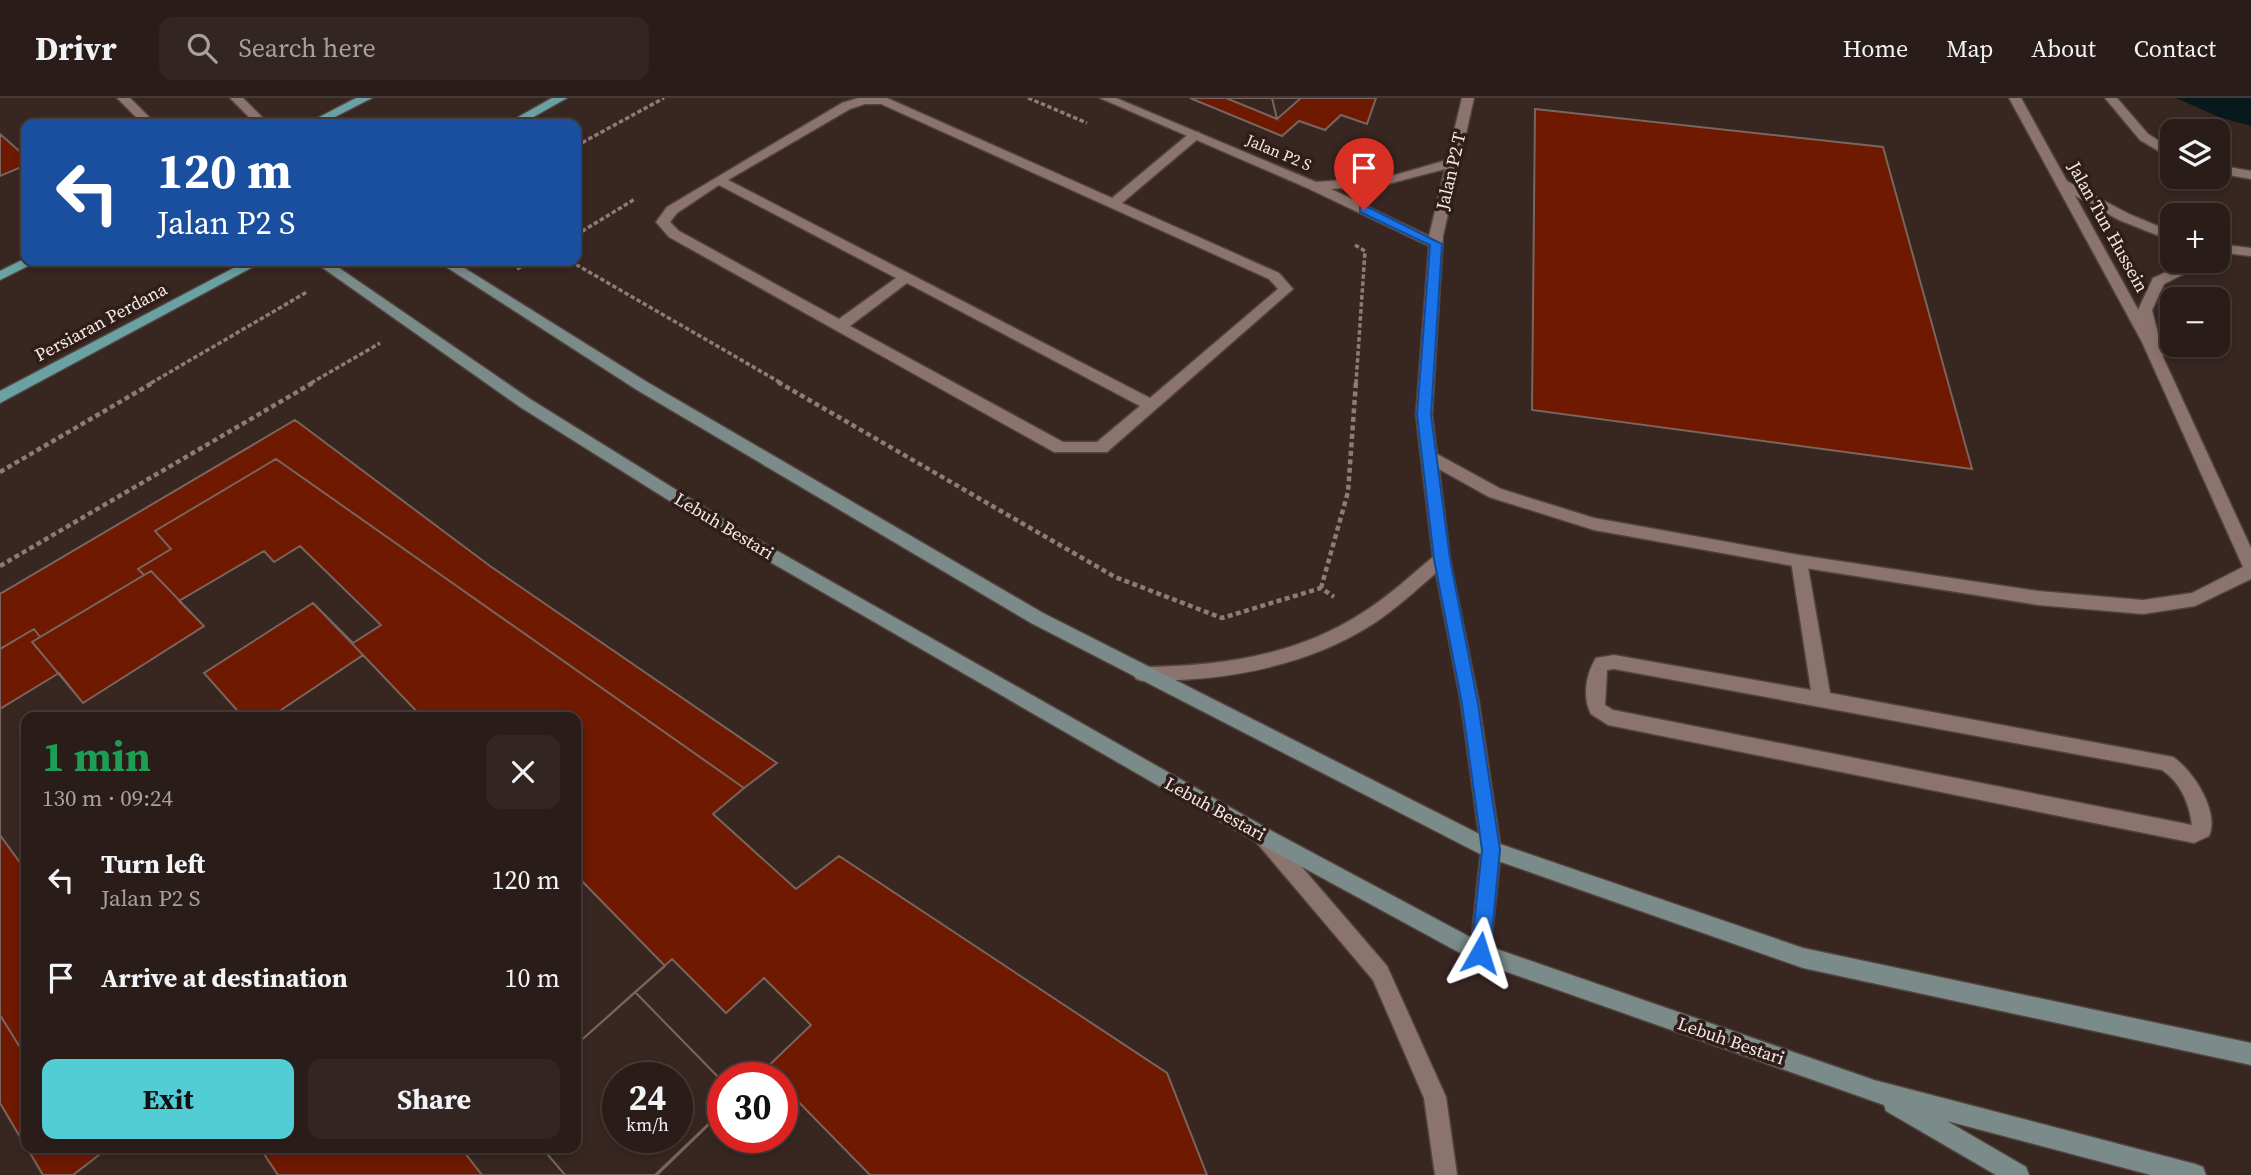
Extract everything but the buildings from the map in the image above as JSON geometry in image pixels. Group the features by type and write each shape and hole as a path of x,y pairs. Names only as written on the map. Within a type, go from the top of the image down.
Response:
{"main road":[{"path":"322,119 366,98"},
{"path":"521,119 561,98"},
{"path":"0,276 21,266"},
{"name":"Persiaran Perdana","path":"0,398 248,266"},
{"name":"Lebuh Bestari","path":"327,266 525,403 738,536 1262,836 1480,953 1874,1091 2194,1175"},
{"path":"452,266 642,386 1037,618 1491,850 1803,958 2251,1054"},
{"path":"1874,1091 2018,1175"}],"street":[{"path":"123,98 145,119"},
{"path":"236,98 258,119"},
{"name":"Jalan P2 S","path":"1106,98 1310,184 1436,244"},
{"name":"Jalan P2 T","path":"1468,98 1436,244 1424,415 1442,559 1470,704 1491,850 1480,953"},
{"name":"Jalan Tun Hussein","path":"2015,98 2159,365 2251,568"},
{"path":"2111,98 2144,137 2160,147"},
{"path":"863,100 883,101 1113,204 1274,276 1286,289 1101,448 1060,448 674,234 663,222 672,211 719,180 846,106 863,100"},
{"path":"1113,204 1195,135"},
{"path":"1310,184 1357,187 1399,180 1453,162"},
{"path":"2230,171 2251,175"},
{"path":"719,180 1150,405"},
{"path":"2061,183 2160,232"},
{"path":"2230,251 2251,252"},
{"path":"2159,365 2145,310 2158,281 2176,273"},
{"path":"840,326 905,278"},
{"path":"1428,456 1495,492 1594,524 1799,561 2038,597 2143,607 2195,599 2251,568"},
{"path":"1142,674 1228,671 1293,655 1366,619 1442,559"},
{"path":"1799,561 1822,699"},
{"path":"1614,662 1822,699 2165,763 2180,770 2187,780 2202,830 2194,834 1608,717 1597,709 1595,701 1598,668 1602,663 1614,662"},
{"path":"1262,836 1380,973 1435,1097 1446,1175"}],"path":[{"path":"581,143 664,98"},
{"path":"1321,588 1348,492 1365,251 1347,241"},
{"path":"579,266 1115,577 1222,618 1321,588"},
{"path":"0,472 339,274"},
{"path":"0,566 412,324"},
{"path":"1321,588 1366,619"}],"shaded area":[{"path":"2176,98 2251,98 2251,126 2219,117"}],"route":[{"path":"1364,210 1436,244 1424,415 1442,559 1470,704 1491,850 1480,953"}]}
